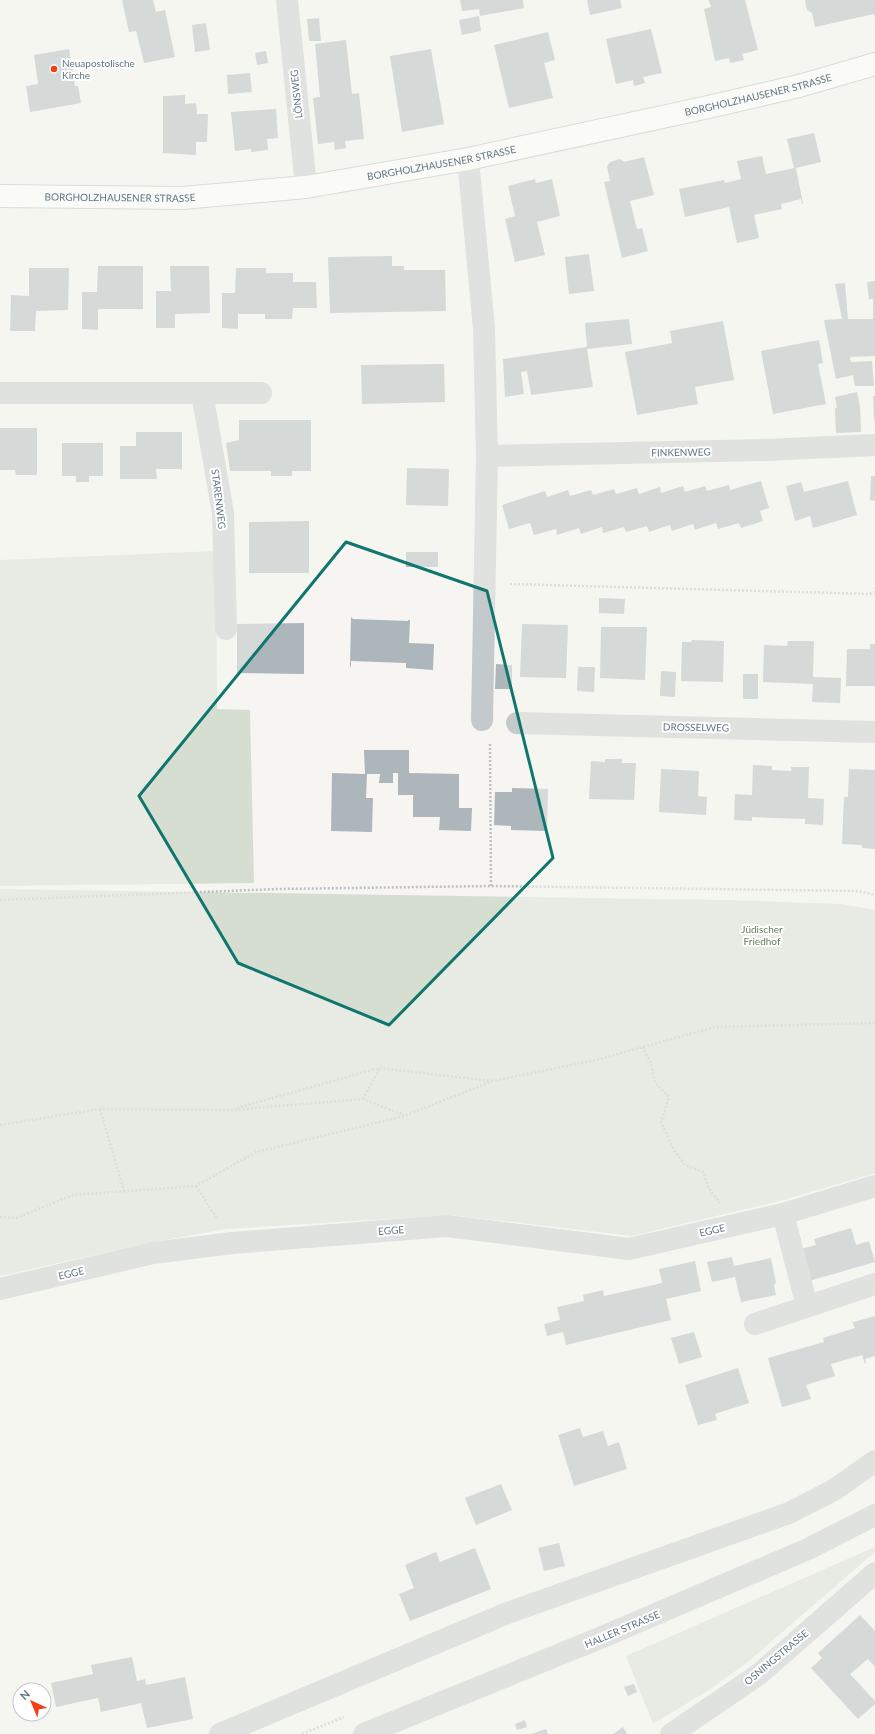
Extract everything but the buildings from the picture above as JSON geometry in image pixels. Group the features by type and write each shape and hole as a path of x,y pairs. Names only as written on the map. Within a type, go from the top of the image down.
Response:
{"main road":[{"name":"BORGHOLZHAUSENER STRASSE","path":"0,196 182,198 306,187 468,159 704,108 799,86 875,64"}],"street":[{"name":"LÖNSWEG","path":"286,0 306,187"},
{"path":"468,159 484,328 487,456 484,583 486,728"},
{"path":"0,393 261,393"},
{"name":"STARENWEG","path":"202,393 223,513 226,629"},
{"name":"FINKENWEG","path":"487,456 765,450 875,445"},
{"name":"DROSSELWEG","path":"517,723 875,732"},
{"name":"EGGE","path":"0,1289 153,1253 232,1243 447,1226 629,1249 783,1214 875,1186"},
{"path":"783,1214 807,1306"},
{"path":"755,1324 875,1284"},
{"path":"220,1734 505,1614 789,1513 834,1490 875,1461"},
{"name":"HALLER STRASSE","path":"364,1734 600,1638 808,1549 875,1515"},
{"name":"OSNINGSTRASSE","path":"671,1734 758,1675 875,1573"}],"path":[{"path":"484,583 870,594 875,592"},
{"path":"486,728 491,886"},
{"path":"0,900 278,889 491,886 858,891 875,895"},
{"path":"0,1217 16,1218 73,1195 196,1186 256,1152 404,1116 493,1081 596,1060 715,1027 875,1023"},
{"path":"642,1047 651,1063 655,1083 669,1097 661,1122 674,1150 685,1165 703,1172 709,1189 720,1201 727,1226"},
{"path":"231,1110 379,1068 493,1081"},
{"path":"363,1099 379,1068"},
{"path":"0,1125 100,1109 231,1110 363,1099 404,1116"},
{"path":"100,1109 124,1192"},
{"path":"196,1186 232,1243"}],"highlighted area":[{"path":"346,542 487,591 553,858 389,1025 238,963 139,796"}],"green space":[{"path":"216,551 217,709 250,710 254,883 0,886 0,560"},
{"name":"Jüdischer Friedhof","path":"0,889 725,900 841,904 875,910 875,1173 780,1201 632,1236 451,1215 227,1229 148,1243 0,1276"},
{"path":"875,1547 875,1552 748,1662 709,1690 653,1724 626,1656"}],"place":[{"name":"Neuapostolische Kirche","path":"54,69"}]}
